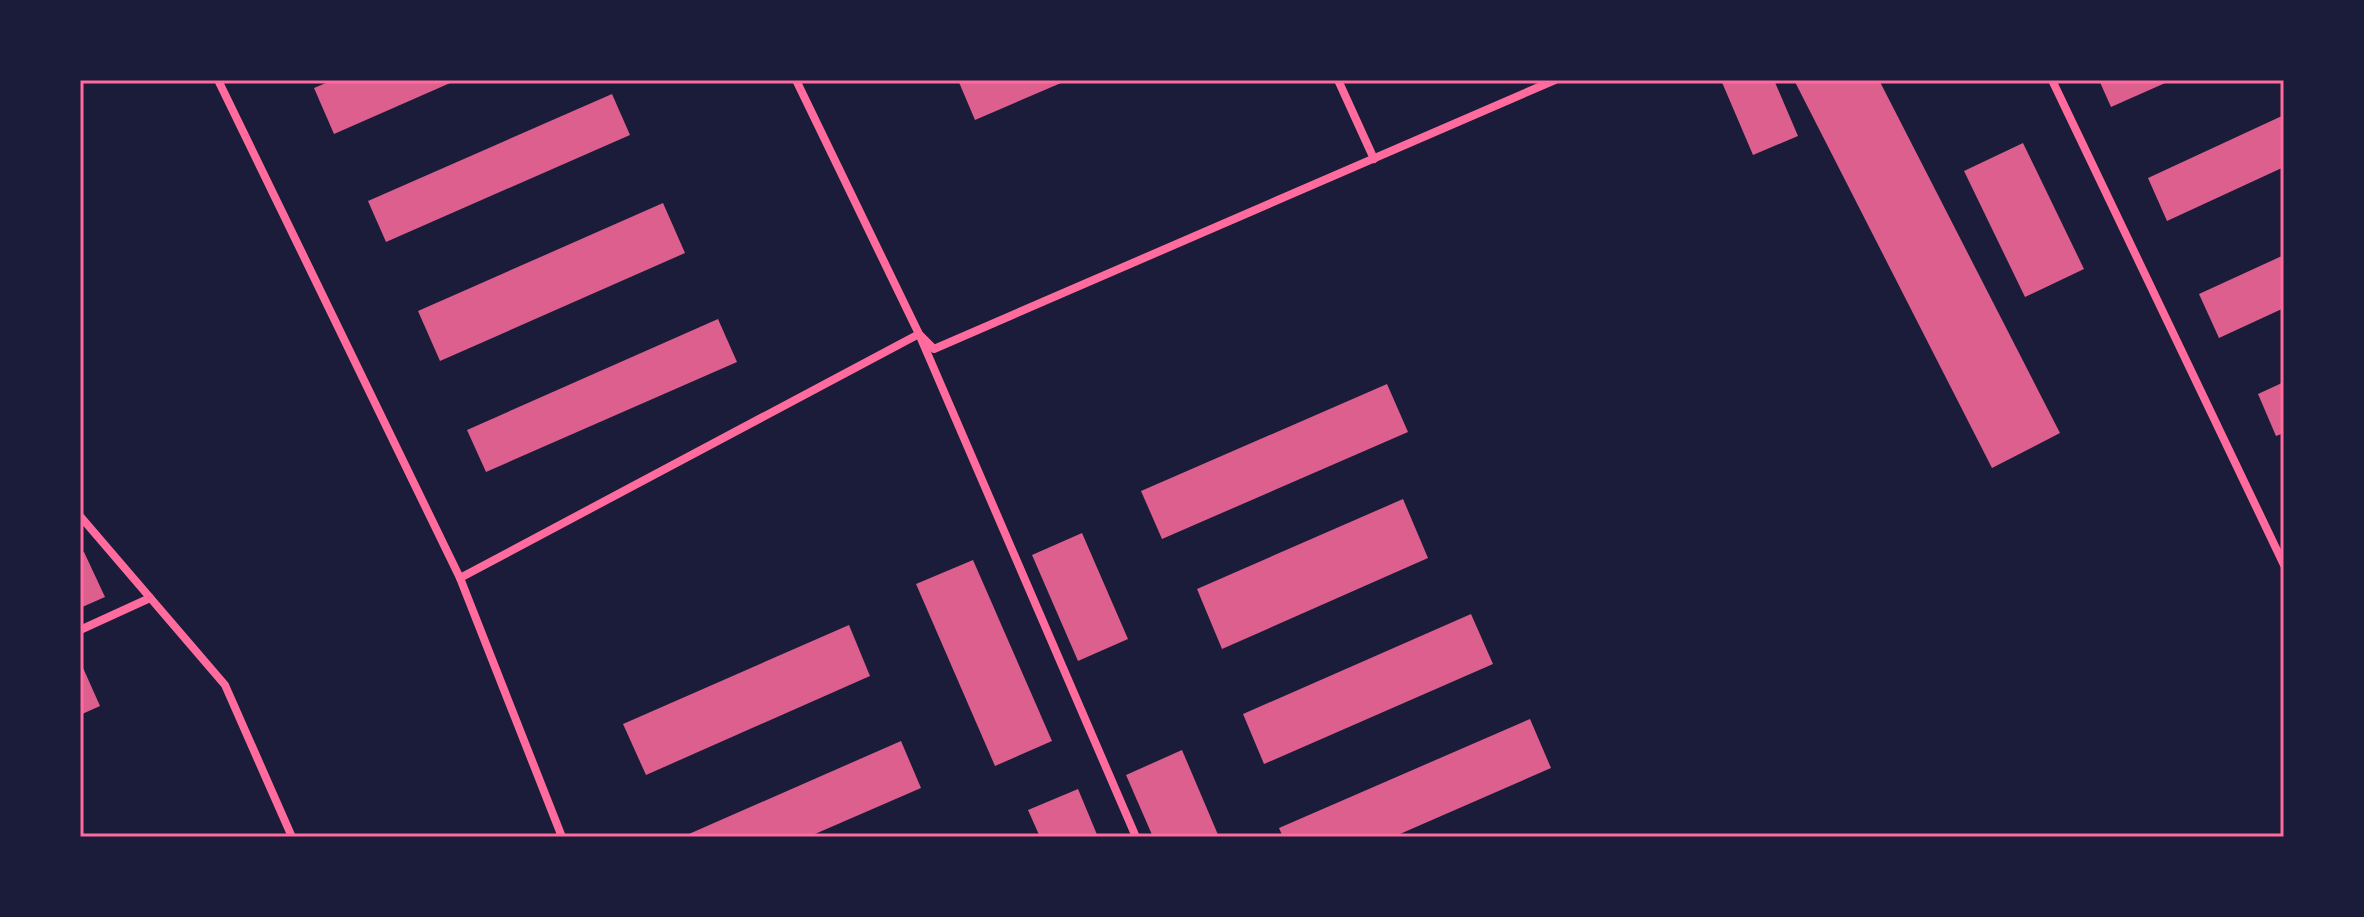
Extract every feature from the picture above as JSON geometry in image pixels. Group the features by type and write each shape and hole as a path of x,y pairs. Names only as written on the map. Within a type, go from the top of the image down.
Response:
{"street":[{"path":"218,80 460,578 562,837"},
{"path":"796,80 919,334 1136,837"},
{"path":"1338,80 1374,159"},
{"path":"919,334 934,349 1555,80"},
{"path":"2052,80 2284,565"},
{"path":"460,578 919,334"},
{"path":"80,516 225,685 292,837"},
{"path":"80,630 150,598"}],"building":[{"path":"333,80 457,80 334,134 314,88"},
{"path":"958,80 1068,80 975,120"},
{"path":"1721,80 1774,80 1798,136 1753,155"},
{"path":"1794,80 1879,80 2060,433 1992,468"},
{"path":"2099,80 2172,80 2111,107"},
{"path":"612,94 630,135 386,242 368,201"},
{"path":"2284,115 2284,167 2167,221 2148,178"},
{"path":"2023,143 2084,269 2025,297 1964,171"},
{"path":"663,203 685,253 440,361 418,311"},
{"path":"2284,255 2284,308 2219,338 2199,294"},
{"path":"718,319 737,362 486,472 467,430"},
{"path":"2284,382 2284,433 2276,436 2258,394"},
{"path":"1387,384 1408,432 1162,539 1141,491"},
{"path":"1403,499 1428,558 1222,649 1197,589"},
{"path":"1082,533 1128,639 1078,661 1032,555"},
{"path":"84,552 105,597 80,608 80,554"},
{"path":"973,560 1052,741 995,766 916,584"},
{"path":"1471,614 1493,664 1264,764 1243,714"},
{"path":"849,625 870,676 646,775 623,724"},
{"path":"80,661 100,706 80,715"},
{"path":"1530,719 1551,768 1393,837 1283,837 1279,828"},
{"path":"901,741 921,788 808,837 682,837"},
{"path":"1182,750 1219,837 1153,837 1126,775"},
{"path":"1078,789 1098,837 1040,837 1028,810"}]}
